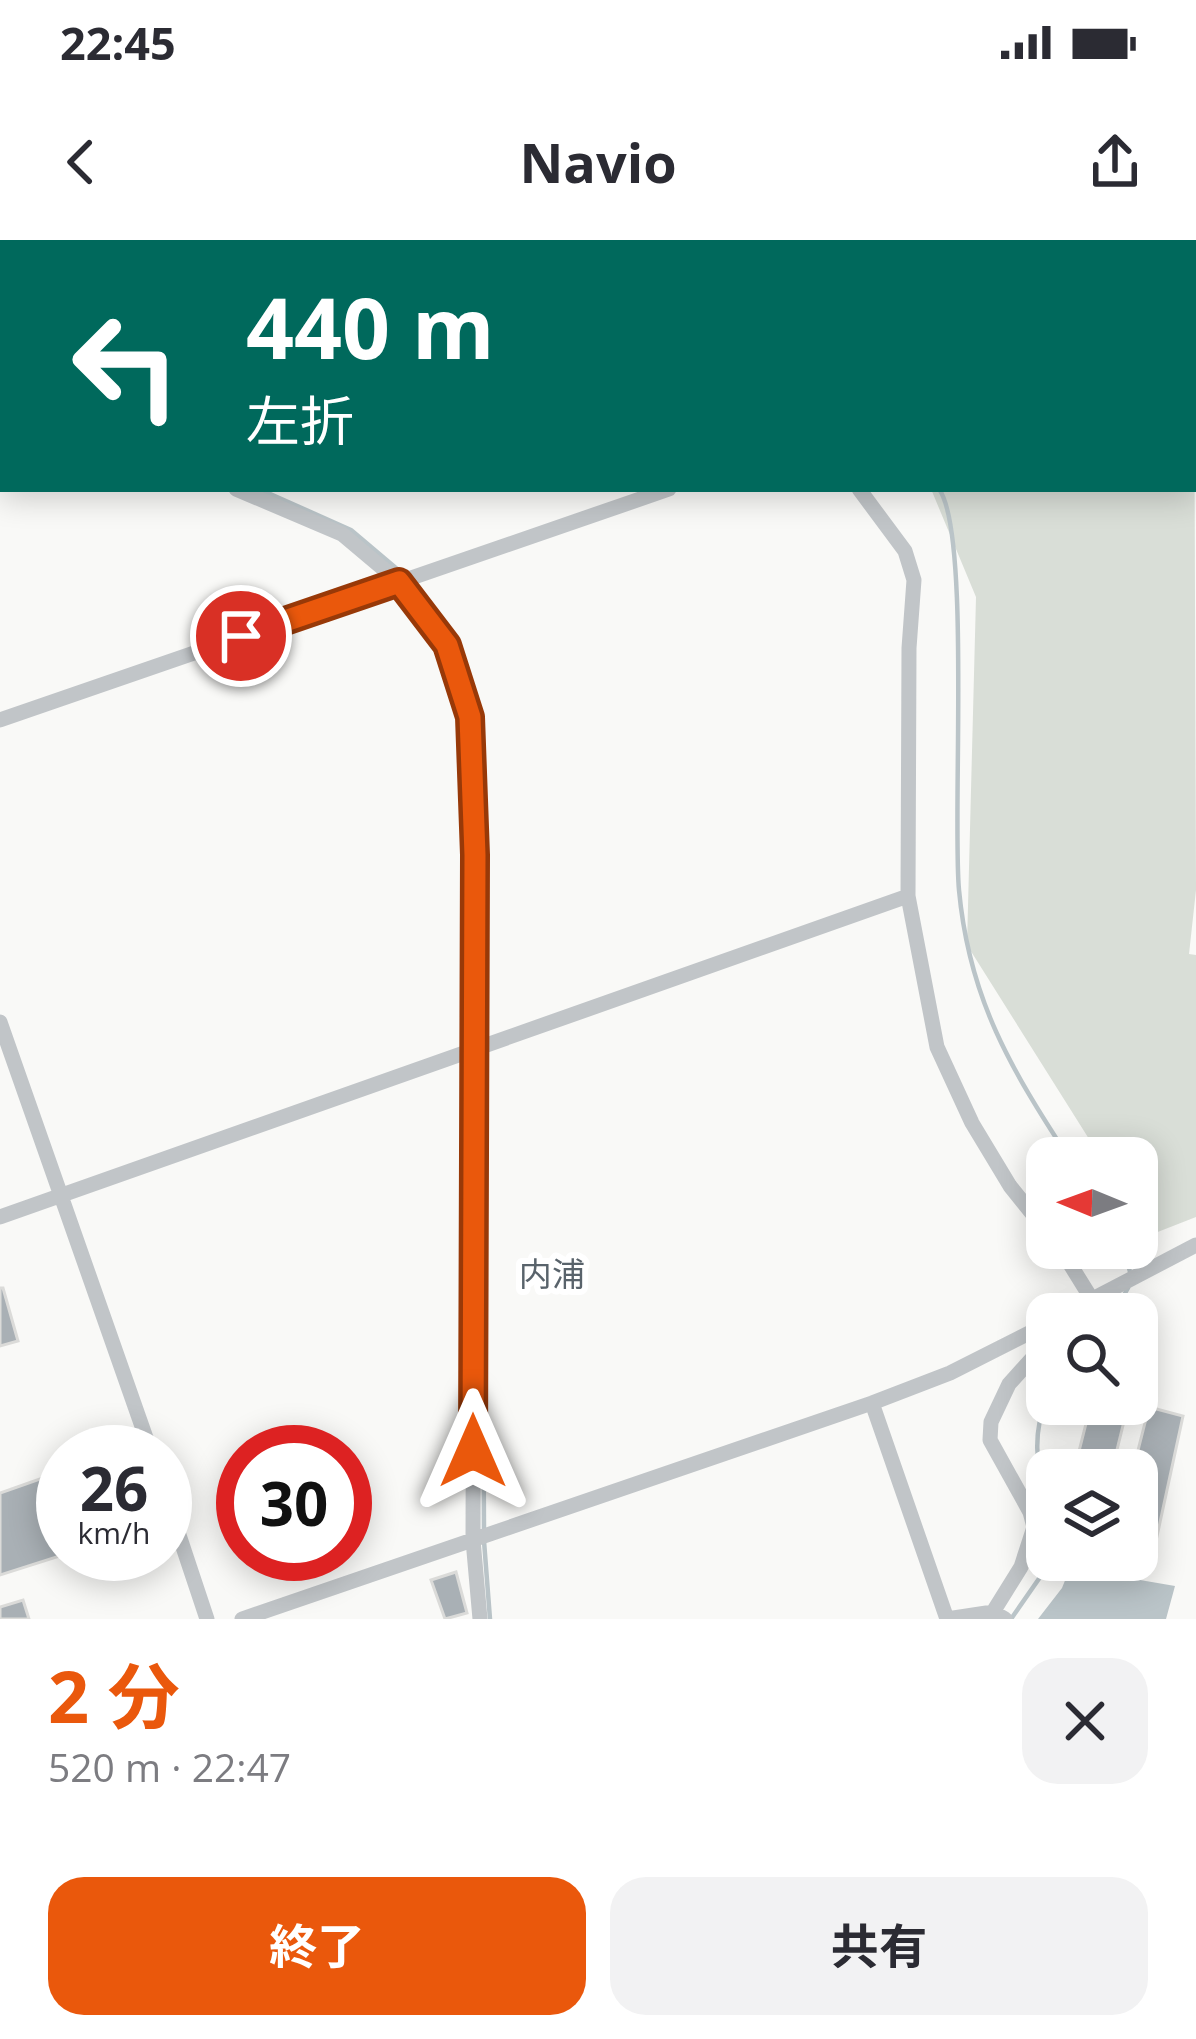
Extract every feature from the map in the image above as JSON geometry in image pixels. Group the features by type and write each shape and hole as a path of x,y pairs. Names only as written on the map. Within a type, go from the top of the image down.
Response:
{"street":[{"path":"243,492 342,534 399,582 447,645 470,717 480,1046 473,1540 480,1619"},
{"path":"0,720 657,492"},
{"path":"861,492 905,551 914,580 909,647 908,896 937,1047 972,1123 1026,1206"},
{"path":"0,1217 908,896"},
{"path":"0,1022 142,1425"},
{"path":"1100,1293 1196,1245"},
{"path":"242,1619 872,1403 950,1373 1026,1335"},
{"path":"872,1403 947,1619 999,1616 1034,1528 993,1447 991,1422 1009,1384 1026,1365"},
{"path":"192,1574 207,1619"}],"shaded area":[{"path":"932,492 1195,492 1196,890 1189,954 1196,955 1196,1217 1158,1232 1158,1137 1088,1137 967,945 976,597"},
{"path":"1065,1581 1146,1581 1175,1586 1166,1619 1038,1619"}],"building":[{"path":"0,1288 18,1341 0,1346"},
{"path":"1158,1409 1183,1416 1158,1532 1158,1449 1138,1449 1144,1425 1158,1425"},
{"path":"1086,1425 1123,1425 1117,1449 1080,1449"},
{"path":"36,1480 36,1564 0,1575 0,1493"},
{"path":"456,1572 467,1613 445,1619 431,1580"},
{"path":"23,1600 29,1619 0,1619 0,1607"}],"waterway":[{"path":"266,492 351,530 403,574"},
{"path":"940,492 955,560 957,853 964,929 996,1032 1056,1137"},
{"path":"411,582 437,613 468,676 480,742 482,852"},
{"path":"482,1103 484,1530"},
{"path":"1125,1293 1128,1288"},
{"path":"1037,1449 1039,1425"},
{"path":"484,1541 490,1619"},
{"path":"1011,1619 1037,1581"}],"district":[{"name":"内浦","path":"552,1273"}],"route":[{"path":"241,636 399,582 447,645 459,677 470,717 475,855 473,1451"}]}
